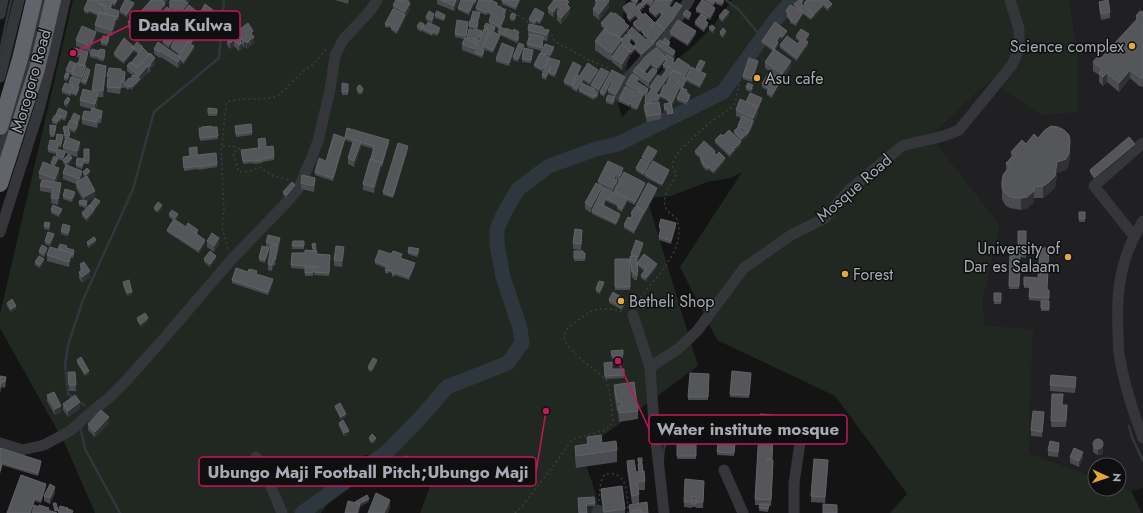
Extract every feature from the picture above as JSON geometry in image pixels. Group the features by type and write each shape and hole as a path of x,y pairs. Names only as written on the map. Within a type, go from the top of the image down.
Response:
{"highway":[{"name":"Morogoro Road","path":"0,127 20,59 34,0"},
{"name":"Morogoro Road","path":"0,184 37,69 53,0"}],"street":[{"path":"0,14 3,0"},
{"path":"0,77 19,0"},
{"name":"Morogoro Road","path":"0,156 23,82 42,0"},
{"path":"0,232 39,110 65,0"},
{"path":"0,443 22,450 44,445 70,431 123,384 232,259 287,202 298,189 318,141 330,90 335,56 343,40 370,11 377,0"},
{"path":"621,97 628,80 652,51 661,43 680,15 688,0"},
{"name":"Mosque Road","path":"650,368 678,349 697,331 744,268 791,235 825,218 848,191 902,146 913,142 949,136 959,130 1012,65 1018,52 1019,30 1010,0"},
{"path":"1134,236 1094,186 1143,144"},
{"path":"1143,221 1134,236 1119,282 1117,314 1119,352 1124,379 1143,438"},
{"path":"634,310 650,368 654,423 664,513"},
{"path":"794,513 794,483 803,423"},
{"path":"256,458 270,484 281,511"},
{"path":"724,470 743,513"}],"path":[{"path":"772,28 795,0"},
{"path":"495,3 521,17 532,25"},
{"path":"546,33 552,35 552,38 556,42 589,60 606,67 628,80"},
{"path":"515,513 532,494 571,442 576,438 606,430 614,422 606,381 568,346 564,338 565,332 570,326 596,309 634,310 666,264 678,244 679,230 677,219 666,209 664,201 676,174 673,168 675,158 679,150 709,123 732,107 735,103 743,67 763,40"},
{"path":"232,259 222,228 224,208 221,151 226,104 229,101 278,96 303,71 312,65 332,42"},
{"path":"222,146 233,146 239,149 233,153 239,172 259,167 273,176 301,182"},
{"path":"597,512 602,477 605,474 617,474 625,486 628,513"}],"shaded area":[{"path":"73,0 626,0 620,30 628,59 626,78 618,104 622,117 630,109 636,94 644,85 690,49 713,26 732,0 1069,0 1078,55 1078,112 1040,115 990,80 931,136 1000,225 983,300 985,326 1033,329 1029,453 1087,474 1087,497 1127,497 1127,489 1131,491 1142,513 890,513 907,494 835,396 717,340 680,267 742,172 731,178 707,182 671,196 649,198 646,195 698,366 582,451 597,499 598,506 594,513 420,513 430,486 421,458 365,455 321,513 95,513 65,444 0,328 0,314"},
{"name":"University of Dar es Salaam","path":"1069,0 1143,0 1143,488 1131,491 1127,489 1127,457 1087,457 1087,474 1029,453 1029,428 985,326 983,300 1000,225 931,136 990,79 1040,115 1078,55"}],"building":[{"path":"88,0 117,0 115,3 112,2 110,8 97,2 107,8 105,13 107,13 106,15 99,12 99,14 89,9 88,11 84,9"},
{"path":"125,0 134,3 127,14 120,10"},
{"path":"151,0 161,0 165,4 153,18 147,13 146,14 151,19 145,24 137,16"},
{"path":"171,0 183,0 188,3 179,14 170,6 172,4 169,2"},
{"path":"396,0 407,0 410,3 405,12 393,5"},
{"path":"441,0 456,0 454,6"},
{"path":"461,0 476,0 474,1 469,12 458,8"},
{"path":"479,0 490,1 489,5 491,0 497,3 496,5 506,10 500,27 489,21 492,13 476,8"},
{"path":"502,0 519,0 516,7"},
{"path":"554,0 567,0 569,2 567,4 570,8 561,18 557,14 561,9 557,6 553,12 548,8"},
{"path":"595,0 609,1 599,14 593,9 598,2"},
{"path":"643,0 646,3 644,5 641,3"},
{"path":"644,0 653,0 651,4"},
{"path":"656,0 672,0 668,6 672,8 676,2 682,6 665,29 656,22 663,14 660,11 656,15 649,9"},
{"path":"702,0 715,8 710,17 696,9"},
{"path":"707,0 716,0 713,4"},
{"path":"716,0 723,0 722,3"},
{"path":"799,0 803,1 801,3 814,15 811,18 794,4"},
{"path":"807,0 828,0 832,4 828,8 824,4 814,14 804,3"},
{"path":"1108,0 1110,12 1101,14 1099,2"},
{"path":"630,2 632,4 633,3 643,15 645,13 654,22 650,26 651,27 655,22 664,30 654,42 652,40 654,43 642,54 634,46 637,42 627,33 632,27 646,40 649,38 633,23 639,18 636,14 630,19 627,16 629,14 623,7"},
{"path":"640,3 643,6 640,9 637,6"},
{"path":"205,4 213,10 207,20 201,16 203,12 201,11"},
{"path":"189,5 196,11 195,13 197,14 193,19 184,11"},
{"path":"790,5 803,12 796,23 790,20 791,18 787,16 789,13 786,11"},
{"path":"167,7 179,17 171,27 159,17"},
{"path":"109,8 119,11 118,17 107,14"},
{"path":"535,8 544,13 540,21 536,19 535,22 529,19"},
{"path":"393,9 405,15 397,31 391,27 392,26 385,24"},
{"path":"725,9 729,12 723,19 719,16"},
{"path":"686,10 691,13 689,17 683,14"},
{"path":"429,11 434,14 432,20 426,17"},
{"path":"437,11 445,15 444,19 435,15"},
{"path":"473,11 480,13 477,27 469,26 470,20 475,21 471,19"},
{"name":"Science complex","path":"1140,11 1143,12 1143,78 1139,77 1130,70 1119,83 1107,73 1103,77 1099,73 1102,69 1093,62 1098,56 1101,58 1138,18 1136,16"},
{"path":"99,12 116,17 112,30 95,25"},
{"path":"611,12 614,14 615,13 629,26 619,37 615,34 613,36 601,23"},
{"path":"512,13 516,15 514,19 510,17"},
{"path":"701,14 707,18 705,20 708,23 704,29 695,22"},
{"path":"133,16 142,25 135,33 131,29 133,26 128,22"},
{"path":"457,20 468,22 466,36 455,34"},
{"path":"678,20 696,31 688,43 670,32"},
{"path":"178,21 195,34 193,39 190,38 180,53 171,47 179,33 184,36 186,34 175,26"},
{"path":"420,22 424,24 421,29 417,26"},
{"path":"428,22 440,28 437,33 433,31 432,33 422,28 424,25 426,26"},
{"path":"775,22 787,31 776,41 778,42 774,49 762,41"},
{"path":"248,23 253,31 251,33 254,37 250,40 248,37 246,38 249,41 247,43 242,39 240,41 242,43 239,45 234,40 230,43 227,39"},
{"path":"486,23 495,27 493,32 500,35 493,50 483,46 482,50 484,50 482,55 475,53 478,45 473,41 474,39 480,41 484,29 489,30 484,44 491,30 484,27"},
{"path":"529,24 549,30 547,35 528,30"},
{"path":"712,25 715,28 713,30 709,27"},
{"path":"82,26 96,32 90,46 76,40"},
{"path":"500,27 505,29 505,31 506,28 513,31 514,29 519,32 517,37 519,37 517,40 498,32"},
{"path":"723,28 726,31 723,35 720,32"},
{"path":"171,29 177,34 169,45 163,41"},
{"path":"469,29 474,31 475,29 482,31 480,37 477,36 476,39 467,38"},
{"path":"604,29 614,36 615,34 622,39 612,53 595,41"},
{"path":"801,29 809,34 805,40 808,42 797,58 780,45 787,36 798,44 801,40 796,36"},
{"path":"530,34 543,37 542,48 527,44"},
{"path":"626,34 631,38 628,41 635,48 631,52 622,44 622,39"},
{"path":"103,36 109,37 107,43 101,42"},
{"path":"124,38 133,46 132,47 134,49 124,61 114,53"},
{"path":"465,38 477,43 475,49 462,44"},
{"path":"665,38 670,42 667,45 662,42"},
{"path":"190,39 192,40 190,44 194,46 184,61 178,56"},
{"path":"660,40 675,51 673,55 656,44"},
{"path":"137,42 143,47 139,52 133,47"},
{"path":"158,42 181,58 178,62 161,51 160,52 154,49"},
{"path":"502,43 514,48 509,63 496,59"},
{"path":"519,43 524,45 518,59 513,57"},
{"path":"545,44 554,47 550,55 541,53"},
{"path":"621,44 630,51 622,64 612,57"},
{"path":"74,48 88,52 84,66 78,64 81,55 72,53"},
{"path":"143,48 149,54 138,67 131,63"},
{"path":"524,48 533,50 531,60 522,59"},
{"path":"656,48 665,57 667,55 674,59 672,62 674,64 678,58 690,66 684,77 684,79 686,79 682,88 678,85 678,81 675,86 679,88 672,103 668,101 669,99 660,95 672,71 681,74 673,71 669,68 669,66 668,68 663,65 667,60 665,59 657,68 651,63 644,72 637,67 645,57"},
{"path":"92,49 99,51 97,56 90,54"},
{"path":"100,49 105,50 104,58 98,57"},
{"path":"774,49 791,61 782,74 765,62"},
{"path":"150,53 155,58 150,64 151,65 149,67 148,66 139,76 127,66 130,62 138,67"},
{"path":"540,53 549,58 543,69 534,65"},
{"path":"549,58 560,61 555,74 549,72 551,66 546,77 542,75"},
{"path":"749,58 758,61 752,79 743,76"},
{"path":"700,60 705,62 701,70 696,68"},
{"path":"70,61 75,63 72,72 66,70"},
{"path":"573,62 581,66 572,85 564,81"},
{"path":"76,63 86,66 82,77 72,74"},
{"path":"588,63 598,70 590,82 584,78 577,89 572,86 578,75 581,77 580,75"},
{"path":"96,64 106,66 103,91 92,90"},
{"path":"637,66 647,74 652,68 657,71 649,82 633,71"},
{"path":"691,67 706,74 700,85 686,78"},
{"path":"87,68 90,70 86,82 82,81"},
{"path":"109,68 121,69 121,71 125,72 124,82 121,82 120,88 107,87 108,79 112,79 112,77 107,76"},
{"path":"601,68 609,72 599,89 591,85"},
{"path":"667,69 671,72 657,92 650,87 658,75 661,77"},
{"path":"612,70 625,77 616,94 608,90 613,82 611,81 604,94 600,92"},
{"path":"769,72 781,79 772,95 767,92 769,89 762,84"},
{"path":"66,73 69,74 67,78 64,77"},
{"path":"632,74 638,78 636,81 648,89 646,94 626,84"},
{"path":"133,75 140,79 132,87 130,85 128,87 124,84"},
{"path":"71,77 80,80 76,94 71,91 71,93 62,90 65,83 73,86 72,89 74,85 69,83"},
{"path":"342,83 348,84 348,92 342,92"},
{"path":"582,83 594,89 593,90 598,93 596,96 594,95 594,97 579,90"},
{"path":"748,83 753,85 751,89 746,87"},
{"path":"359,85 363,89 362,91 358,91 357,88"},
{"path":"625,87 635,92 630,104 619,99"},
{"path":"682,88 687,90 686,92 690,95 687,102 677,98"},
{"path":"83,89 98,93 95,104 80,100"},
{"path":"651,90 660,96 657,101 653,99 649,104 646,104 645,98"},
{"path":"637,91 643,94 637,108 631,105"},
{"path":"750,93 762,98 758,107 746,102"},
{"path":"608,95 615,97 613,102 606,100"},
{"path":"68,97 70,99 67,104 64,102"},
{"path":"740,99 758,107 753,118 736,110"},
{"path":"659,102 661,114 647,116 644,105"},
{"path":"671,103 673,113 668,114 667,110 665,110 664,104"},
{"path":"59,108 67,112 65,118 56,114"},
{"path":"92,108 102,111 101,118 98,117 97,122 82,119 84,111 91,112"},
{"path":"208,108 217,109 217,113 208,113"},
{"path":"74,113 80,116 77,123 71,119"},
{"path":"55,115 61,117 57,122 52,120"},
{"path":"742,116 753,121 749,131 738,126"},
{"path":"70,120 78,124 75,130 69,127 69,136 64,135 64,126 67,127"},
{"path":"251,124 252,132 236,134 235,126"},
{"path":"50,125 56,126 54,135 50,134"},
{"path":"211,126 217,127 218,136 200,138 199,128"},
{"path":"1051,126 1064,130 1069,135 1069,153 1066,159 1057,162 1055,176 1048,183 1043,186 1034,187 1034,191 1027,197 1010,197 1002,188 1002,182 1003,175 1010,168 1006,163 1012,157 1014,158 1016,156 1011,152 1022,140 1026,144 1034,134 1038,138"},
{"path":"738,127 743,133 746,131 748,133 741,139 734,131"},
{"path":"347,128 389,140 382,164 381,162 371,159 374,146 345,137"},
{"path":"729,130 741,142 735,148 732,148 734,150 730,154 715,140 721,134 723,136"},
{"path":"57,134 63,135 61,144 58,144 57,151 48,149 50,140 56,141"},
{"path":"334,134 345,138 333,178 315,172 319,158 326,161"},
{"path":"66,137 80,142 77,151 63,147"},
{"path":"1129,137 1135,144 1095,177 1090,170"},
{"path":"265,138 266,147 273,146 274,157 261,159 262,160 243,161 241,150 259,148 258,139"},
{"path":"354,139 361,142 354,161 348,158"},
{"path":"704,141 715,151 714,153 717,155 719,152 725,158 714,171 708,166 707,168 702,163 703,162 700,159 702,157 695,151"},
{"path":"398,143 408,146 393,196 383,192"},
{"path":"648,146 657,151 650,162 642,157"},
{"path":"197,147 197,155 216,153 217,164 184,168 183,157 190,156 189,148"},
{"path":"59,149 65,152 63,158 56,155"},
{"path":"84,149 89,149 89,161 84,161"},
{"path":"69,154 72,158 67,163 63,160"},
{"path":"54,156 58,158 55,164 51,163"},
{"path":"77,158 84,159 82,166 76,164"},
{"path":"370,159 381,162 374,187 363,184"},
{"path":"641,159 649,164 644,173 636,168"},
{"path":"608,161 623,168 620,176 616,174 614,179 617,181 613,188 598,181"},
{"path":"653,161 669,170 662,184 645,174"},
{"path":"43,162 59,168 55,179 39,173"},
{"path":"66,165 82,171 79,179 63,173"},
{"path":"87,168 90,171 86,175 83,172"},
{"path":"624,172 645,183 635,202 614,191"},
{"path":"302,175 315,178 314,186 301,183"},
{"path":"87,176 95,191 84,197 76,182"},
{"path":"42,180 61,183 58,199 51,198 53,188 40,186"},
{"path":"292,182 295,185 287,195 283,192"},
{"path":"596,183 602,187 591,207 585,203"},
{"path":"648,183 657,188 645,211 636,206"},
{"path":"603,188 627,199 622,209 617,206 618,204 606,198 603,205 601,204 620,214 616,223 592,211"},
{"path":"65,189 75,192 72,199 63,196"},
{"path":"95,198 100,201 94,209 90,205"},
{"path":"80,200 87,201 86,205 79,203"},
{"path":"158,202 162,205 158,210 154,208"},
{"path":"53,205 62,209 59,214 51,210"},
{"path":"89,205 94,210 87,218 82,213"},
{"path":"635,207 644,212 634,231 624,225 628,217 631,218 633,214 631,213"},
{"path":"172,210 178,214 175,218 169,214"},
{"path":"1079,212 1085,212 1085,219 1079,219"},
{"path":"174,219 186,227 188,223 198,230 196,233 194,232 205,240 199,250 167,230"},
{"path":"661,219 676,223 671,241 659,237 661,227 659,226"},
{"path":"45,222 50,223 49,227 44,226"},
{"path":"63,224 70,226 68,233 61,231"},
{"path":"575,229 582,230 581,244 573,243"},
{"path":"1018,231 1026,231 1026,255 1020,254 1019,286 1009,286 1010,254 1018,254"},
{"path":"48,232 54,234 50,243 45,241"},
{"path":"212,233 219,238 214,246 207,241"},
{"path":"268,235 280,238 278,245 266,242"},
{"path":"94,237 96,240 89,245 87,242"},
{"path":"636,240 643,243 638,257 631,254"},
{"path":"293,241 304,241 304,246 292,246"},
{"path":"315,243 316,249 313,249 312,244"},
{"path":"60,244 67,246 66,248 74,250 73,255 58,249"},
{"path":"42,245 47,248 44,254 39,251"},
{"path":"271,245 278,246 275,260 273,260 272,265 268,264"},
{"path":"262,246 269,248 265,260 259,258"},
{"path":"336,246 344,247 342,261 334,260"},
{"path":"50,247 71,253 69,262 47,255"},
{"path":"409,247 419,249 417,254 408,252"},
{"path":"1040,248 1049,248 1047,290 1049,290 1049,298 1029,297 1030,286 1024,285 1024,277 1038,278"},
{"path":"305,250 317,251 316,254 330,255 329,273 314,272 314,267 321,267 291,265 292,253 305,253"},
{"path":"379,250 391,254 393,251 402,254 400,258 415,263 409,277 395,272 394,274 392,271 385,270 387,266 375,261"},
{"path":"210,251 216,256 210,264 204,259"},
{"path":"574,251 583,251 583,253 585,253 585,258 574,258"},
{"path":"644,254 657,264 646,278 641,275 646,269 637,263"},
{"path":"39,256 44,259 40,265 35,262"},
{"path":"630,256 636,256 638,271 637,274 634,275 634,272 632,272"},
{"path":"615,259 630,259 630,287 615,287"},
{"path":"84,262 90,271 82,277 79,272 83,270 80,264"},
{"path":"305,267 313,267 313,273 305,273"},
{"path":"236,268 248,272 249,269 257,271 256,274 273,279 268,292 232,280"},
{"path":"129,280 132,292 127,293 123,282"},
{"path":"599,281 604,282 600,291 596,289"},
{"path":"613,292 626,300 622,307 609,300"},
{"path":"994,293 1001,293 1001,301 994,301"},
{"path":"12,299 16,306 11,309 7,303"},
{"path":"1041,301 1049,301 1049,309 1041,308"},
{"path":"145,313 148,318 141,324 137,318"},
{"path":"623,350 623,355 612,356 611,351"},
{"path":"81,357 89,371 85,374 77,360"},
{"path":"373,358 377,360 372,369 368,367"},
{"path":"612,362 612,369 624,369 624,375 605,376 604,363"},
{"path":"732,371 751,373 749,395 730,394"},
{"path":"68,372 75,372 76,385 69,385"},
{"path":"690,373 709,374 708,397 688,397"},
{"path":"1051,375 1076,377 1075,387 1050,385"},
{"path":"0,376 6,377 5,382 2,381 0,388"},
{"path":"634,382 638,411 619,413 618,406 622,406 621,402 617,402 614,385"},
{"path":"54,392 61,406 55,409 47,395"},
{"path":"1052,394 1063,394 1062,405 1067,405 1066,421 1051,421"},
{"path":"75,395 80,402 68,411 63,404"},
{"path":"340,403 346,414 341,417 335,406"},
{"path":"101,410 109,417 95,432 88,424"},
{"path":"1033,411 1044,412 1042,432 1031,430"},
{"path":"760,414 774,415 772,459 766,459 773,460 771,500 755,499"},
{"path":"343,420 349,431 344,433 339,423"},
{"path":"714,428 738,430 734,453 717,452 719,435 714,435"},
{"path":"677,433 696,434 696,456 677,456"},
{"path":"372,434 376,438 373,441 369,438"},
{"path":"601,435 602,443 616,441 617,450 576,456 575,446 588,444 587,437"},
{"path":"1096,439 1100,439 1102,440 1102,448 1096,449 1093,446 1093,442"},
{"path":"1050,441 1059,443 1058,452 1048,450"},
{"path":"0,448 41,461 38,473 0,462"},
{"path":"1074,448 1083,452 1079,461 1070,457"},
{"path":"406,456 412,458 411,463 405,461"},
{"path":"638,458 642,458 642,462 638,462"},
{"path":"814,459 828,460 825,497 811,496"},
{"path":"634,460 636,472 644,471 645,481 637,482 639,494 632,496 627,461"},
{"path":"642,463 643,471 639,472 638,464"},
{"path":"21,475 46,484 41,500 35,498 30,513 7,513"},
{"path":"685,479 704,481 703,502 696,502 696,497 692,496 692,502 684,502"},
{"path":"50,484 55,487 50,498 44,496"},
{"path":"622,486 625,509 604,512 601,489"},
{"path":"376,493 390,500 384,513 368,513"},
{"path":"367,495 369,499 359,504 355,502"},
{"path":"594,497 595,503 586,504 587,513 579,513 578,498"},
{"path":"692,500 696,500 696,504 692,504"},
{"path":"348,501 360,504 357,513 345,513"},
{"path":"647,502 648,513 641,513 641,510 632,511 632,513 630,513 629,505"},
{"path":"53,503 56,503 58,510 55,511"},
{"path":"760,504 769,504 768,509 759,508"},
{"path":"823,504 837,505 837,513 823,513"},
{"path":"34,505 49,508 48,510 57,513 32,513"},
{"path":"60,506 68,508 67,511 69,509 73,511 72,513 58,512"},
{"path":"641,510 641,513 633,513 632,511"}],"waterway":[{"path":"0,51 11,0"},
{"path":"75,399 68,394 65,365 68,345 83,300 133,189 154,112 219,58 224,0"},
{"path":"726,0 739,10 762,38"},
{"path":"302,513 388,451 421,417 447,387 508,363 522,343 520,328 503,277 497,244 497,229 518,189 549,166 596,149 618,144 723,92 775,20 793,0"},
{"path":"79,402 84,405"},
{"path":"80,426 85,449 120,513"},
{"path":"1129,426 1132,437 1143,461"},
{"path":"663,460 665,446 673,434"}],"place":[{"name":"Science complex","path":"1132,46"},
{"name":"Dada Kulwa","path":"73,53"},
{"name":"Asu cafe","path":"757,78"},
{"name":"University of Dar es Salaam","path":"1068,257"},
{"name":"Forest","path":"845,274"},
{"name":"Betheli Shop","path":"621,301"},
{"name":"Water institute mosque","path":"618,361"},
{"name":"Ubungo Maji Football Pitch;Ubungo Maji","path":"546,411"}]}
